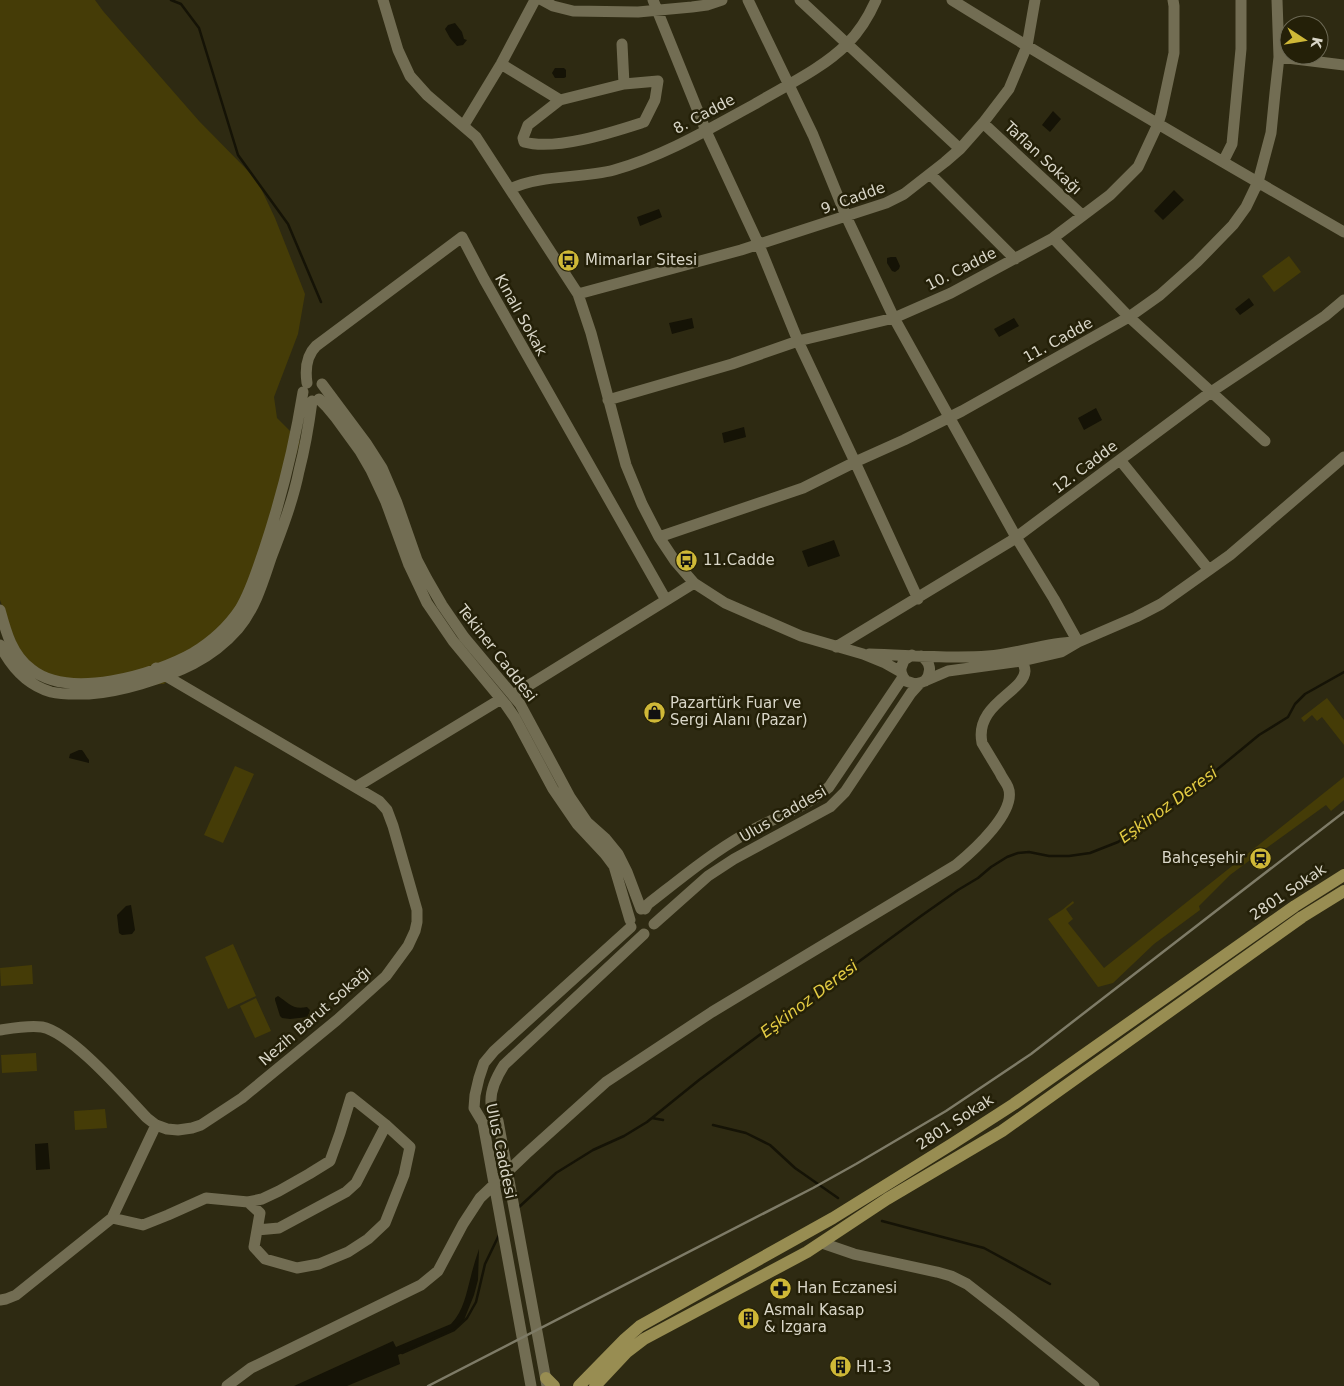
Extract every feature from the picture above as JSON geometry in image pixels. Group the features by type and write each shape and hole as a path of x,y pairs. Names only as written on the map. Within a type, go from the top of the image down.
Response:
{"main road":[{"name":"2801 Sokak","path":"579,1386 640,1326 848,1209 1014,1104 1295,906 1344,875"},
{"name":"2801 Sokak","path":"595,1386 627,1352 644,1339 822,1243 887,1199 1002,1132 1302,917 1344,891"},
{"path":"822,1243 819,1236 841,1221 848,1209"}],"street":[{"path":"383,0 398,50 410,76 427,95 476,137 578,294 591,333 626,465 642,504 659,537 675,561 694,583 726,603 801,636 863,654 885,663 911,683 922,682 948,671 1020,657 1061,652 1078,642 1161,604 1230,555 1344,457"},
{"path":"464,125 501,64 536,0"},
{"path":"542,0 553,6 573,11 638,12 655,5 707,5 722,0"},
{"path":"748,0 813,135 846,216 894,318 1016,538 1078,642"},
{"path":"800,0 960,149"},
{"name":"8. Cadde","path":"510,189 527,182 595,174 627,166 706,131 789,85 826,61 848,44 862,27 876,0"},
{"path":"952,0 1158,124 1344,232"},
{"name":"9. Cadde","path":"578,294 759,245 886,203 904,194 960,149 1009,89 1027,46 1035,0"},
{"name":"10. Cadde","path":"608,400 732,364 798,341 894,318 951,293 1053,238 1110,195 1138,166 1158,124 1174,53 1173,0"},
{"path":"1223,162 1232,144 1241,50 1241,0"},
{"name":"11. Cadde","path":"659,537 803,488 904,440 949,418 1129,317 1160,295 1216,244 1233,225 1246,206 1258,182 1271,133 1279,58 1277,0"},
{"path":"655,5 706,131 759,245 798,341 918,598"},
{"path":"622,44 624,84"},
{"path":"1329,63 1344,65"},
{"path":"501,64 560,100"},
{"path":"658,80 655,100 644,122 606,135 559,143 533,144 524,142 523,138 528,125 560,100 624,84 658,80"},
{"name":"Taflan Sokağı","path":"983,123 1082,215"},
{"path":"930,174 1015,259"},
{"name":"Kınalı Sokak","path":"305,387 307,361 316,346 462,237 488,287 666,600"},
{"path":"1053,238 1129,317 1265,441"},
{"name":"12. Cadde","path":"836,647 1016,538 1211,392 1325,316 1344,300"},
{"path":"0,610 10,642 18,656 30,669 48,679 69,683 95,683 126,678 193,653 216,636 233,618 244,601 258,568 285,484 305,387 313,380 322,384 324,391 321,397 315,400 308,425 300,471 264,579 246,617 227,640 215,650 182,671 115,690 93,694 75,694 52,692 31,682 12,666 0,645"},
{"name":"Tekiner Caddesi","path":"322,384 366,443 382,468 397,503 417,560 438,599 464,637 526,713 570,797 587,822 605,838 618,854 643,909"},
{"name":"Tekiner Caddesi","path":"305,387 306,398 315,400 334,416 360,451 371,470 386,502 409,565 427,603 453,641 515,718 560,799 577,824 614,866 630,924"},
{"path":"308,425 318,414 334,416"},
{"path":"1120,460 1209,570"},
{"path":"513,695 694,583"},
{"path":"863,654 952,658 1020,657"},
{"path":"902,675 901,668 904,660 916,655 926,658 930,672 922,682"},
{"path":"227,1386 251,1368 421,1285 438,1271 463,1224 480,1198 606,1082 712,1012 956,866 972,852 999,820 1010,798 1008,788 982,743 980,734 981,727 994,705 1023,678 1025,671 1020,657"},
{"name":"Nezih Barut Sokağı","path":"156,668 166,676 380,801 387,810 393,826 417,910 415,931 408,946 386,976 337,1020 242,1098 201,1125 178,1130 156,1125"},
{"name":"Ulus Caddesi","path":"530,1385 482,1123 474,1108 478,1078 484,1063 494,1051 630,924 634,913 643,909 710,856 745,834 820,795 829,787 902,675"},
{"name":"Ulus Caddesi","path":"549,1383 498,1121 490,1104 496,1079 504,1065 708,876 734,859 830,807 837,801 911,693 922,682"},
{"path":"356,788 501,699"},
{"path":"643,909 651,913 654,924"},
{"path":"630,924 636,933 644,934"},
{"path":"0,1030 42,1027 56,1032 87,1056 156,1125 112,1218 16,1296 0,1300"},
{"path":"112,1218 143,1224 206,1198 248,1202 262,1199 279,1191 330,1161 351,1097 410,1147 404,1175 385,1223 368,1239 348,1252 319,1264 297,1268 265,1259 254,1247 260,1213 248,1202"},
{"path":"257,1230 279,1228 346,1192 356,1183 386,1125"},
{"path":"822,1243 854,1254 937,1272 967,1284 1094,1386"}],"shaded area":[{"path":"0,0 95,0 199,121 257,180 275,218 305,294 298,334 274,397 277,418 300,441 272,541 252,599 164,684 68,687 23,661 0,600"},
{"path":"455,23 462,32 464,39 467,40 463,45 457,46 445,29 448,25"},
{"path":"555,68 564,68 566,70 566,77 555,78 552,73"},
{"path":"1053,111 1061,119 1050,132 1042,125"},
{"path":"1174,190 1184,200 1163,220 1154,211"},
{"path":"659,209 662,217 640,226 637,217"},
{"path":"1289,256 1301,272 1274,292 1262,276"},
{"path":"896,257 900,266 895,272 892,271 887,263 887,258"},
{"path":"1249,298 1254,305 1240,315 1235,309"},
{"path":"692,318 694,328 672,334 669,323"},
{"path":"1014,318 1019,326 999,337 994,329"},
{"path":"1096,408 1102,420 1084,430 1078,418"},
{"path":"744,427 746,437 724,443 722,433"},
{"path":"834,540 840,556 808,567 802,551"},
{"path":"1327,698 1344,720 1344,745 1322,717 1317,721 1312,715 1304,722 1301,718"},
{"path":"79,750 83,751 89,763 69,758 70,754"},
{"path":"235,766 254,774 223,843 204,835"},
{"path":"1344,777 1344,800 1331,811 1326,805 1230,875 1199,906 1200,910 1154,944 1113,983 1098,987 1048,919 1073,901 1074,903 1066,909 1073,919 1068,923 1104,968"},
{"path":"131,905 135,930 132,934 122,935 119,933 117,915 126,906"},
{"path":"233,944 256,996 228,1009 205,957"},
{"path":"32,965 33,984 1,986 0,968"},
{"path":"278,996 294,1007 307,1007 310,1010 308,1017 282,1018 275,1000"},
{"path":"256,998 271,1031 255,1038 240,1006"},
{"path":"36,1053 37,1071 2,1073 1,1055"},
{"path":"105,1109 107,1128 75,1130 74,1111"},
{"path":"48,1143 50,1169 36,1170 35,1144"},
{"path":"479,1249 478,1280 474,1295 464,1320 456,1328 398,1355 400,1364 347,1386 294,1386 393,1341 396,1347 451,1324 464,1302"}],"waterway":[{"path":"171,0 181,4 199,28 238,155 288,224 321,302"},
{"name":"Eşkinoz Deresi","path":"518,1208 556,1173 593,1150 624,1136 647,1122 699,1080 816,993 991,867 1007,857 1018,853 1029,852 1049,856 1069,856 1090,853 1118,842 1185,796 1259,735 1288,717 1295,704 1305,694 1344,672"},
{"path":"652,1118 663,1120"},
{"path":"713,1125 746,1133 770,1145 795,1168 838,1198"},
{"path":"882,1221 984,1248 1050,1284"},
{"name":"Eşkinoz Deresi","path":"402,1353 454,1330 467,1318 476,1302 485,1264 499,1235"}],"railway":[{"path":"428,1386 813,1188 946,1111 1031,1054 1344,812"}],"place":[{"name":"Mimarlar Sitesi","path":"569,260"},
{"name":"11.Cadde","path":"687,560"},
{"name":"Pazartürk Fuar ve Sergi Alanı (Pazar)","path":"654,712"},
{"name":"Bahçeşehir","path":"1261,858"},
{"name":"Han Eczanesi","path":"781,1288"},
{"name":"Asmalı Kasap & Izgara","path":"748,1319"},
{"name":"H1-3","path":"840,1367"}]}
